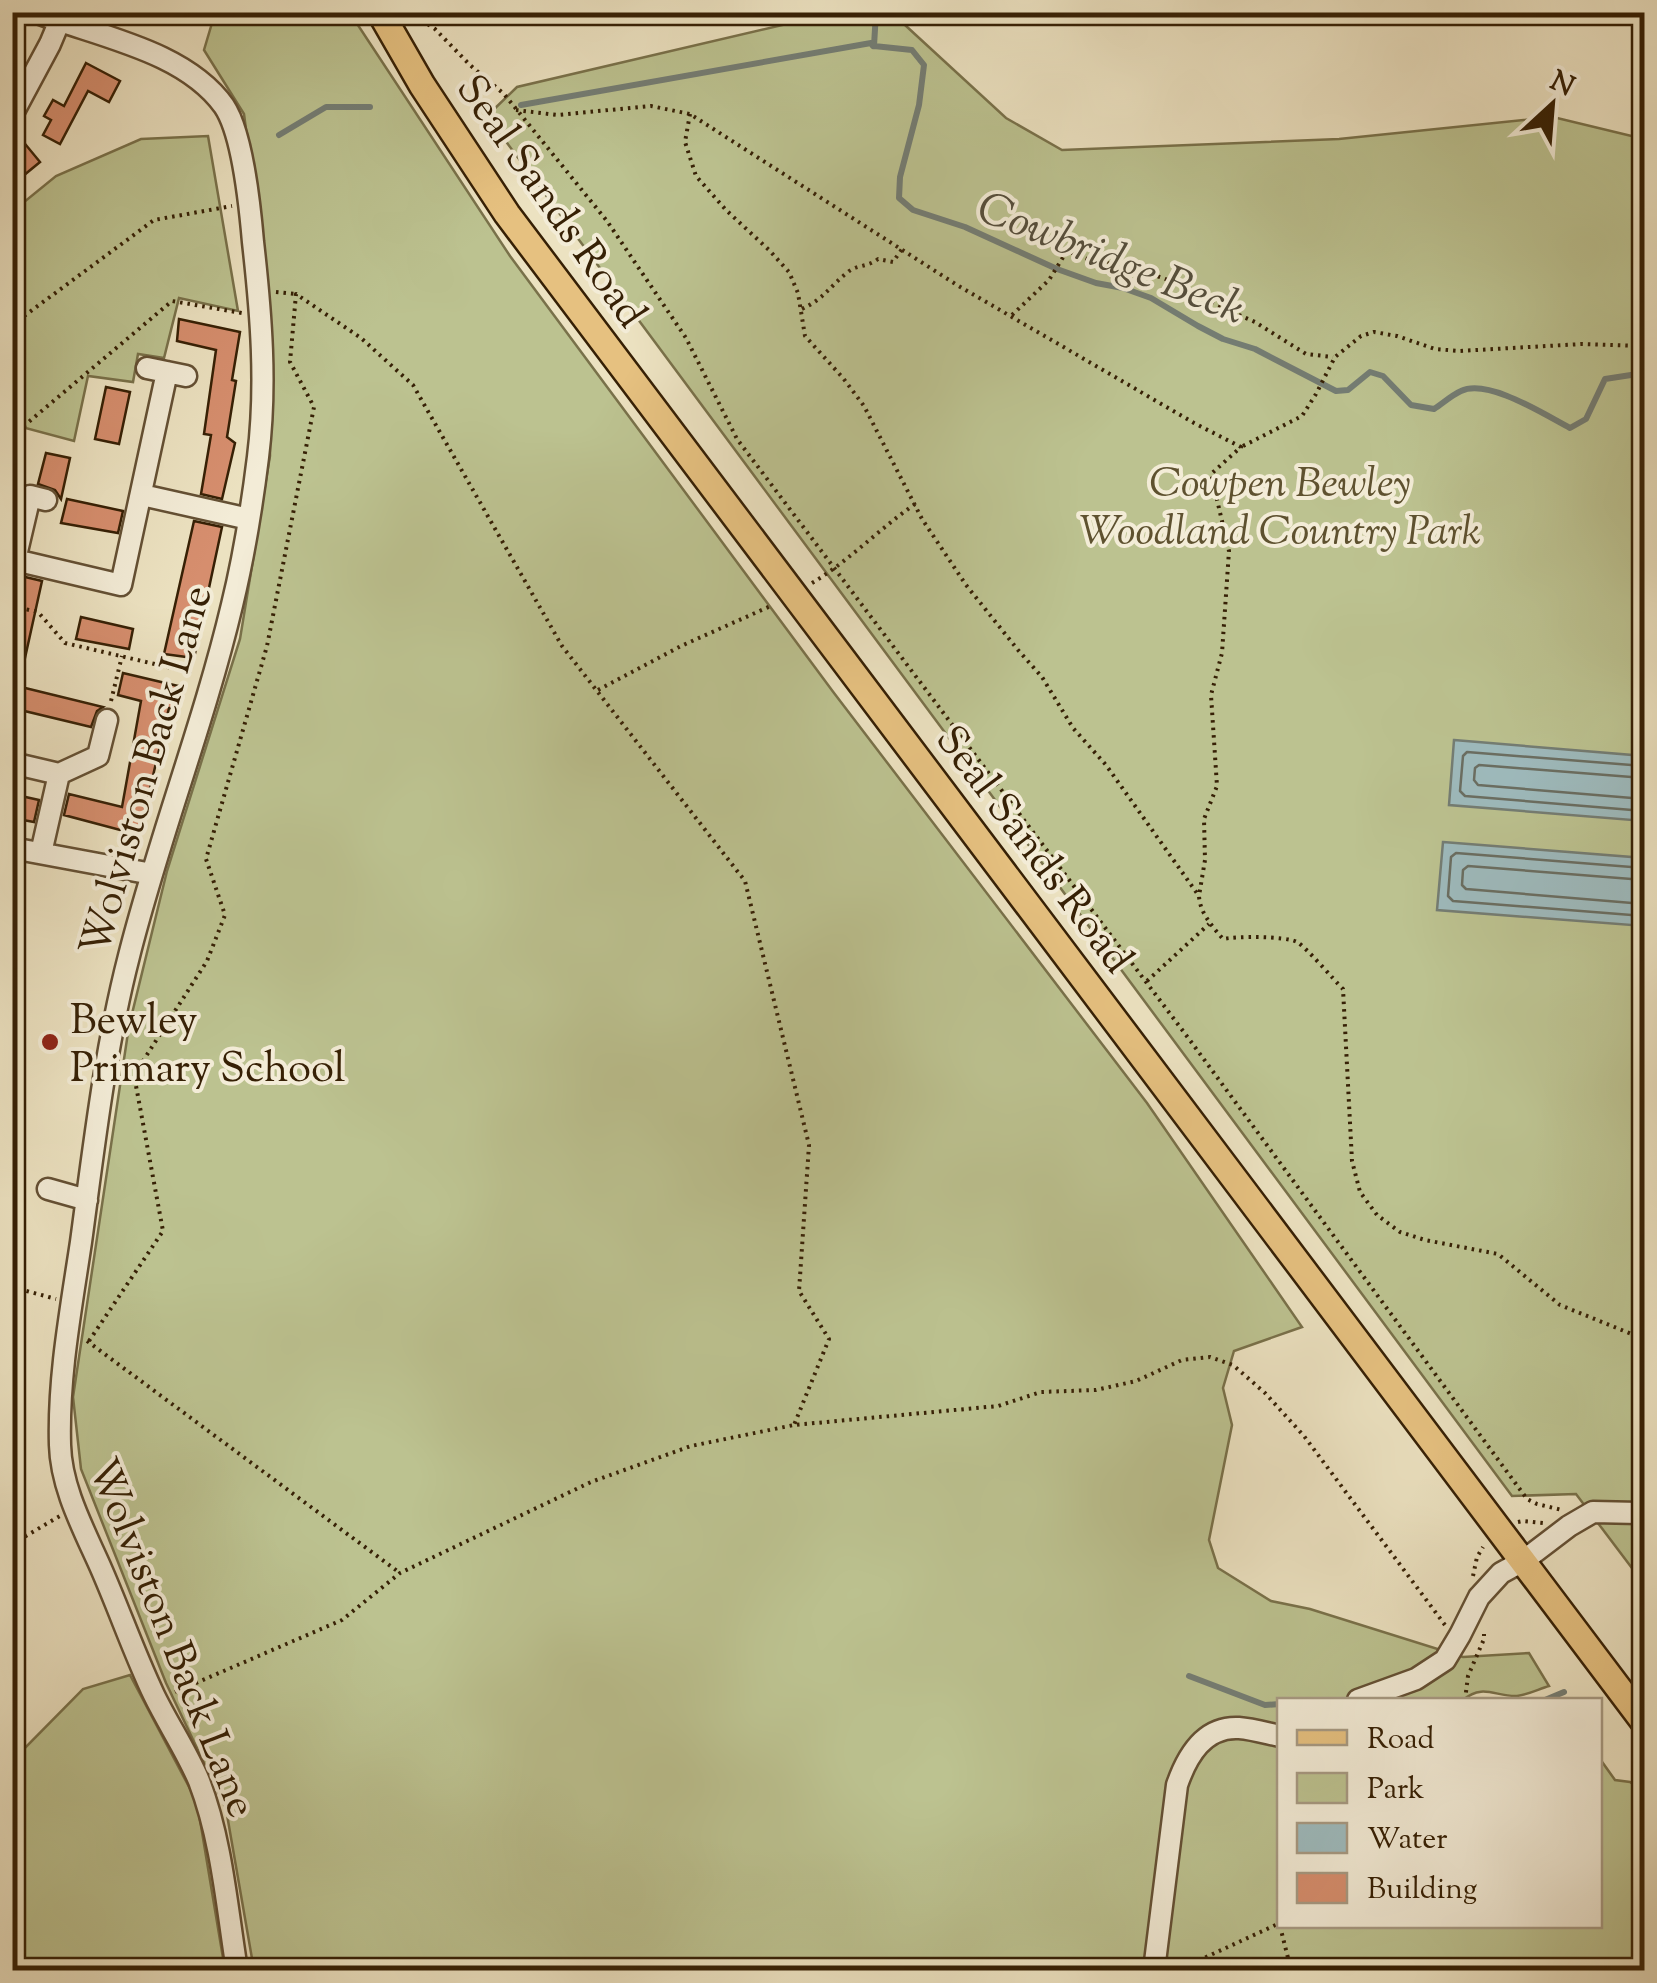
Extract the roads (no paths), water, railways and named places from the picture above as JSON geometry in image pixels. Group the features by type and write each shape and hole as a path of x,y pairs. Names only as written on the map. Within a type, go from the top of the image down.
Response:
{"main road":[{"name":"Seal Sands Road","path":"380,12 422,85 507,214 1644,1722"}],"street":[{"name":"Wolviston Back Lane","path":"34,12 61,17 163,57 190,73 228,111 248,202 260,316 262,406 249,519 233,603 129,955 111,1037 60,1406 60,1454 74,1508 156,1700 198,1779 214,1830 237,1970"},
{"path":"12,114 61,17"},
{"path":"46,500 30,496 15,560 121,585 167,372"},
{"path":"142,495 249,519"},
{"path":"12,762 59,774 98,756 106,720"},
{"path":"41,853 59,774"},
{"path":"12,848 152,874"},
{"path":"48,1188 86,1200"},
{"path":"1364,1698 1416,1680 1445,1660 1478,1597 1501,1573 1578,1520 1593,1512 1644,1510"},
{"path":"1154,1970 1177,1784 1186,1760 1218,1730 1239,1728 1277,1735"}],"water":[{"path":"1454,740 1644,756 1644,821 1449,805"},
{"path":"1443,842 1644,858 1644,926 1437,910"}],"waterway":[{"name":"Cowbridge Beck","path":"876,12 874,46 912,50 924,65 919,105 900,177 899,198 913,210 965,227 1057,269 1151,298 1223,339 1255,349 1336,391 1348,390 1370,372 1383,376 1411,405 1434,409 1461,391 1486,389 1570,428 1586,419 1605,379 1644,373"},
{"path":"521,105 871,43 873,46"},
{"path":"279,135 326,107 370,107"},
{"path":"1189,1676 1265,1705 1277,1704"},
{"path":"1550,1698 1564,1692"}],"place":[{"name":"Bewley Primary School","path":"50,1042"}],"park label":[{"name":"Cowpen Bewley Woodland Country Park","path":"1280,505"}]}
